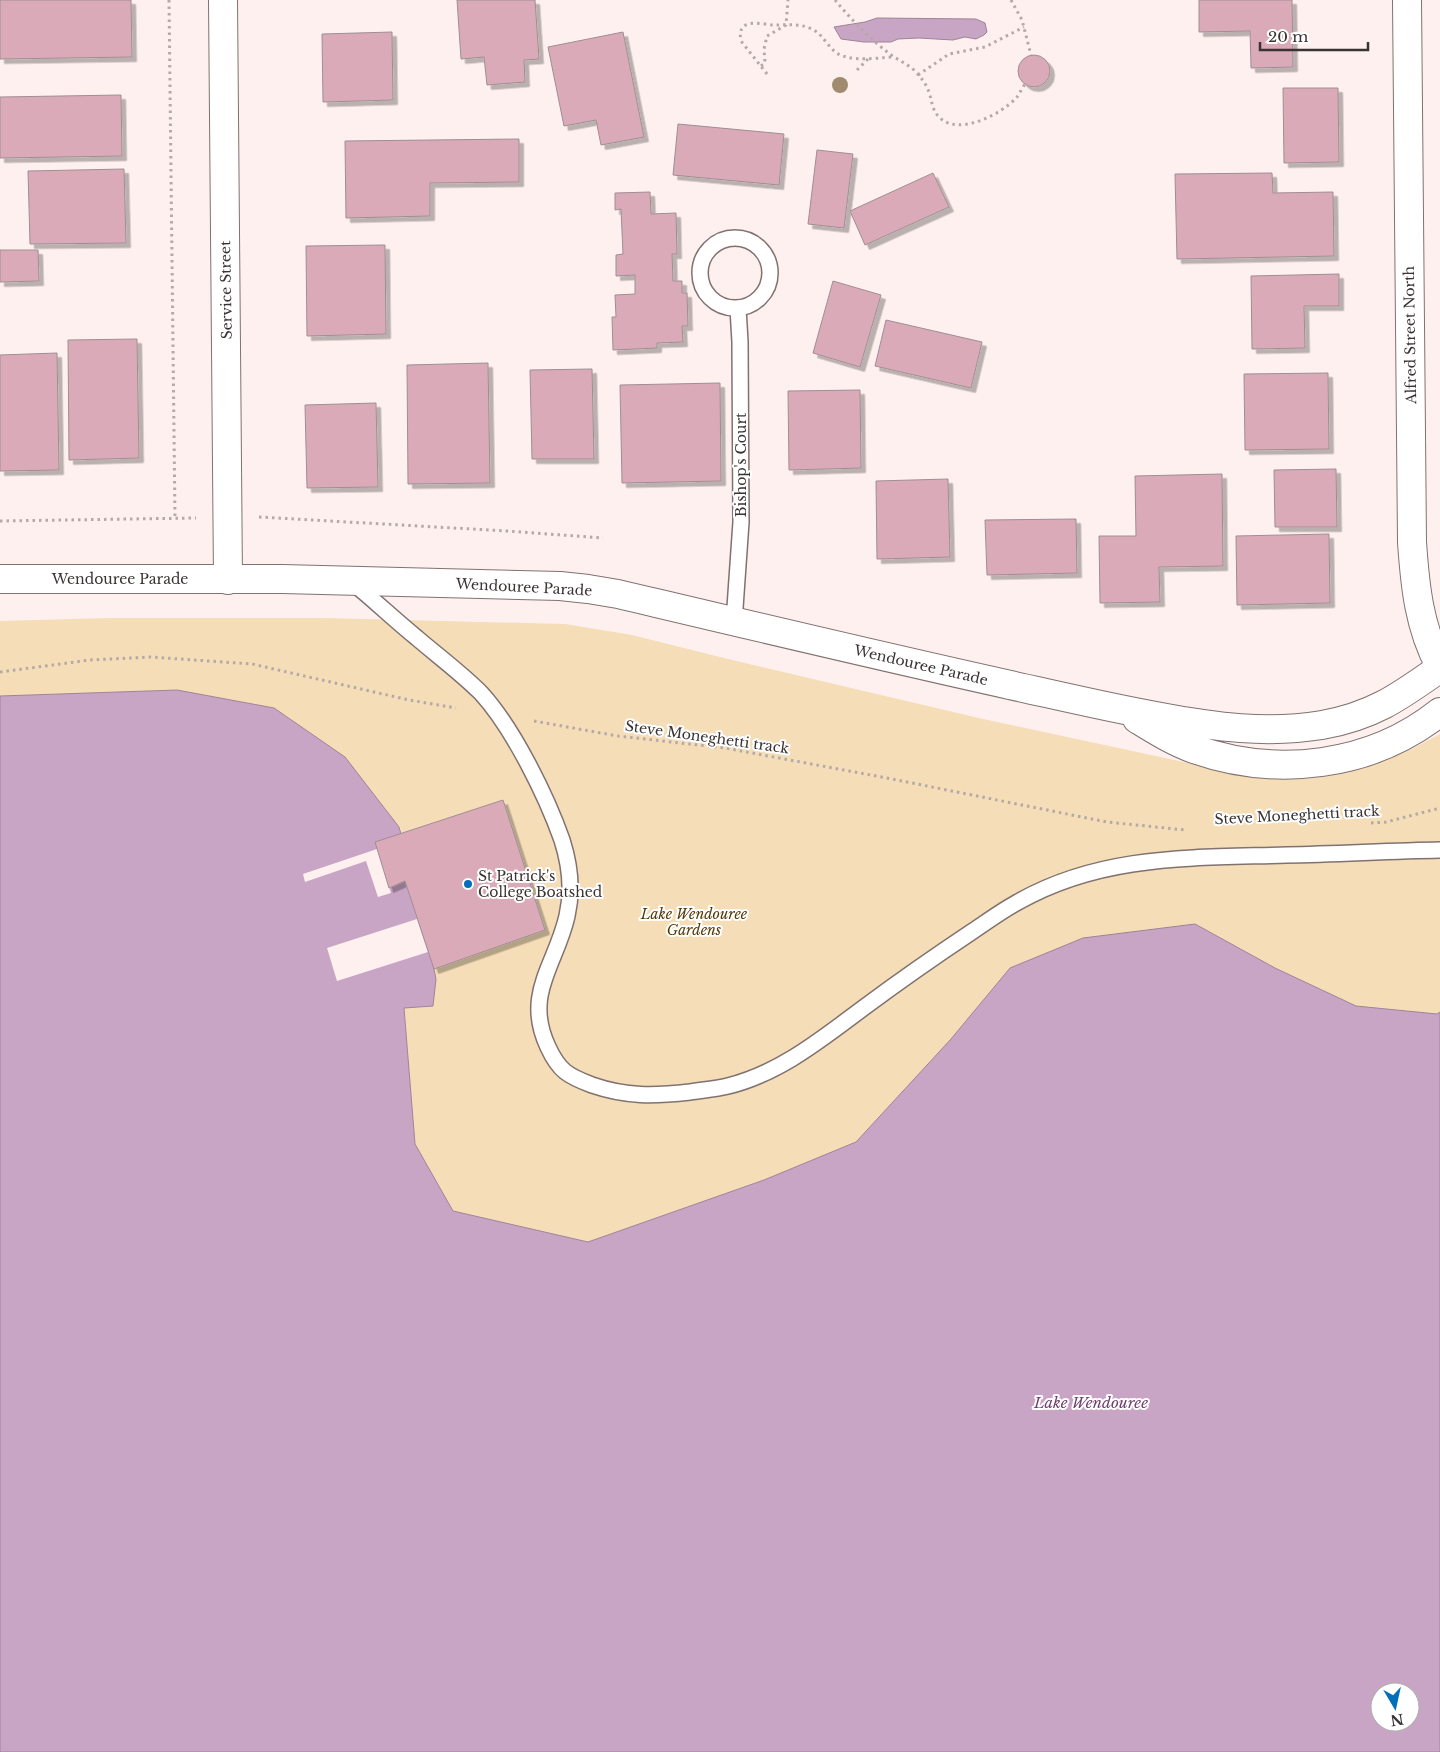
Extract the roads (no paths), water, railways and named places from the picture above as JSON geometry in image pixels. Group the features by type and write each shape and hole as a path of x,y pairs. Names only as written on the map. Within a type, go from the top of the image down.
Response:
{"street":[{"name":"Service Street","path":"223,0 229,516 228,580"},
{"name":"Alfred Street North","path":"1407,0 1412,542 1415,588 1421,616 1430,645 1440,667"},
{"name":"Wendouree Parade","path":"0,579 350,580 560,586 588,589 618,594 863,653 1125,711 1211,726 1235,728 1274,730 1320,725 1352,718 1380,708 1440,667"},
{"name":"Wendouree Parade","path":"1125,711 1157,732 1193,749 1223,758 1254,763 1296,765 1355,756 1416,729 1440,712"}],"lane":[{"path":"733,238 748,240 761,248 768,259 771,272 769,285 762,297 751,304 738,308 725,307 713,300 703,288 700,273 703,258 712,246 726,239 733,238"},
{"name":"Bishop's Court","path":"734,622 741,522 740,342 738,308"},
{"path":"350,580 482,695 497,714 534,777 554,821 568,861 570,878 566,918 542,987 538,1006 541,1031 554,1060 568,1076 619,1093 643,1096 698,1091 728,1086 769,1071 792,1058 904,978 1016,903 1059,881 1124,864 1147,861 1440,850"}],"water":[{"path":"877,18 976,19 985,23 987,32 976,39 965,37 953,40 919,38 898,39 891,42 864,42 841,39 834,27"},
{"name":"Lake Wendouree","path":"177,690 274,708 345,757 399,827 418,891 436,979 433,1006 404,1008 415,1144 453,1211 588,1242 764,1180 856,1142 951,1039 1010,968 1083,938 1195,924 1275,968 1356,1006 1437,1014 1440,1012 1440,1752 0,1752 0,696"}],"place":[{"name":"St Patrick's College Boatshed","path":"468,884"}],"park label":[{"name":"Lake Wendouree Gardens","path":"694,922"}]}
